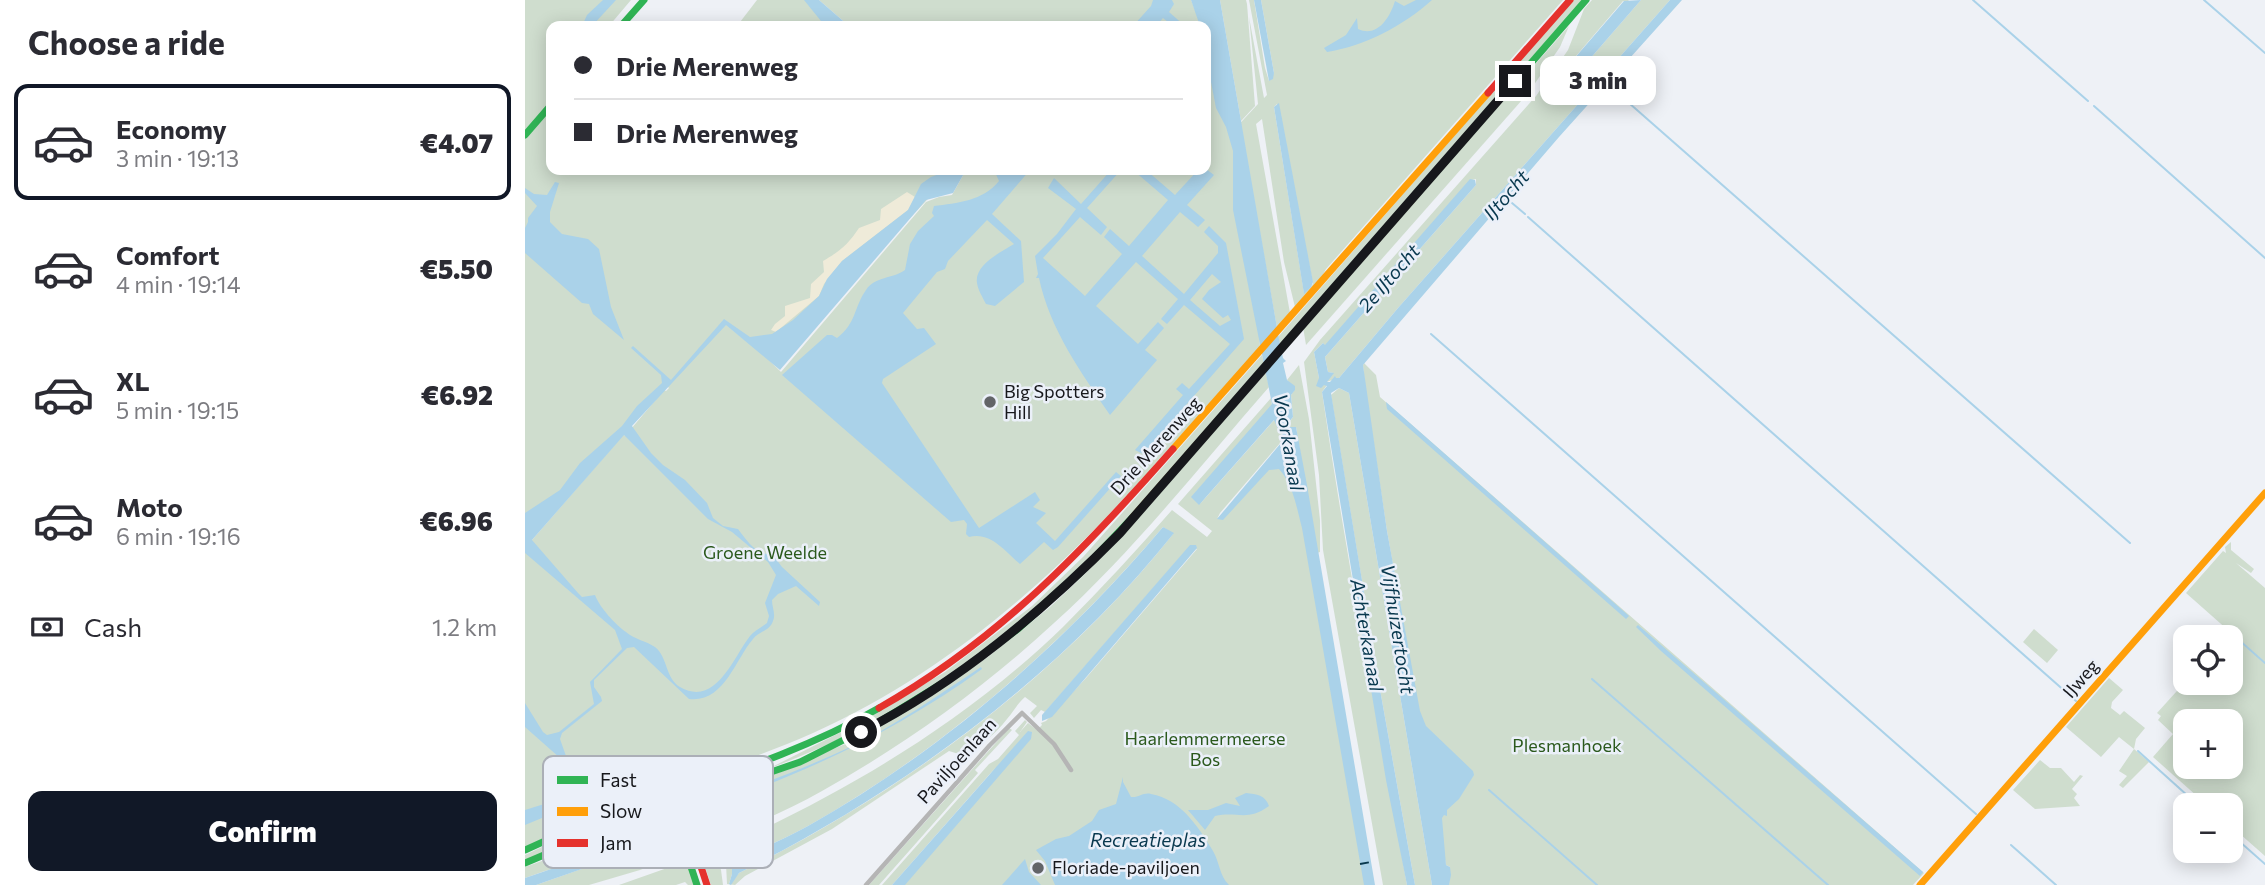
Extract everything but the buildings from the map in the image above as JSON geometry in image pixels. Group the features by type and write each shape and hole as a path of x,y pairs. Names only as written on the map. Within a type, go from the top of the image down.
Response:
{"main road":[{"path":"625,21 644,0"},
{"name":"Drie Merenweg","path":"773,757 822,737 901,695 993,631 1049,582 1109,522 1570,0"},
{"name":"Drie Merenweg","path":"773,771 827,750 878,724 1003,641 1075,578 1120,533 1586,0"},
{"path":"525,135 546,111"},
{"name":"IJweg","path":"1920,885 2265,493"},
{"name":"Drie Merenweg","path":"525,850 543,842"},
{"name":"Drie Merenweg","path":"525,863 543,855"},
{"path":"691,868 697,885"},
{"path":"701,868 707,885"}],"street":[{"name":"Paviljoenlaan","path":"866,885 989,744 1022,713 1054,744 1070,771"}],"green space":[{"name":"Groene Weelde","path":"525,0 631,0 613,21 546,21 546,175 950,175 775,362 726,325 781,372 926,202 952,195 963,175 1211,175 1211,64 1230,134 1258,104 1249,17 1264,98 1267,95 1249,0 1254,0 1269,81 1274,73 1261,0 1563,0 1326,269 1318,284 1295,307 1284,262 1262,119 1256,124 1290,313 1277,328 1255,206 1260,348 1154,465 1155,469 1140,480 1141,483 1129,496 1127,495 1057,566 1020,599 982,630 901,686 813,733 756,756 543,756 543,838 525,847 525,551 624,434 625,436 664,390 669,388 666,385 525,536","holes":["1277,104 1313,284 1304,293 1274,107"]},
{"path":"757,0 817,0 840,21 741,21"},
{"path":"819,0 1191,0 1200,21 843,21"},
{"path":"1220,0 1246,0 1247,4 1255,106 1241,121"},
{"path":"1573,0 1582,0 1280,345 1278,337"},
{"path":"1592,0 1629,0 1623,1 1547,90 1548,98 1556,98 1641,0 1670,0 1339,378 1326,382 1333,373 1328,372 1325,357 1476,185 1476,179 1472,180 1325,346 1323,343 1314,352 1319,378 1327,385 1322,392 1331,454 1407,885 1383,885 1323,550 1319,475 1304,362 1320,340 1536,96 1568,50 1584,9"},
{"path":"1569,26 1560,47 1529,92 1306,345 1303,327"},
{"path":"1262,355 1264,363 1143,502 1066,583 1028,617 948,678 905,704 815,750 773,767 857,724 945,672 1032,606 1084,556"},
{"name":"Plesmanhoek","path":"1364,363 1376,375 1380,397 1924,873 1913,885 1449,885 1450,867 1446,865 1387,531 1365,386"},
{"path":"1299,365 1309,419 1320,520 1320,552 1317,553 1296,427 1289,427 1288,424 1293,417 1291,395 1295,389 1287,380"},
{"path":"1266,373 1269,387 1165,508 1111,568 1027,647 943,714 884,754 809,798 773,816 773,772 848,743 917,705 988,657 1050,607 1085,574"},
{"path":"1339,388 1349,393 1432,885 1415,885 1331,395"},
{"name":"Haarlemmermeerse Bos","path":"1271,398 1272,405 1200,504 1275,419 1280,432 1284,428 1286,430 1281,436 1281,442 1217,519 1278,457 1301,502 1366,885 902,885 996,767 892,885 882,885 989,764 998,759 1019,735 1015,731 1025,720 1027,722 1020,732 1028,723 1037,730 1086,678 1197,549 1190,546 1045,712 1041,710 1034,718 1030,713 1037,706 1025,697 997,730 975,748 962,755 949,751 832,829 773,861 773,855 859,806 918,768 975,727 1029,683 1081,636 1129,586 1173,534 1163,527 1085,612 998,692 952,729 857,797 773,844 773,824 901,753 944,725 1025,662 1063,627 1172,510 1207,537 1212,531 1178,504"},
{"path":"2231,542 2231,550 2254,569 2251,573 2236,563 2265,588 2265,856 2243,837 2243,793 2194,793 2178,779 2243,779 2243,709 2173,709 2173,734 2158,720 2161,716 2157,713 2173,695 2243,695 2243,625 2222,625 2186,593 2223,551 2226,553 2225,547"},
{"path":"2034,629 2058,650 2047,663 2023,642"},
{"path":"2109,678 2123,690 2112,702 2111,708 2120,715 2124,711 2145,728 2136,739 2134,749 2119,737 2101,757 2066,727"},
{"path":"1009,728 1012,730 975,770 978,773 879,885 869,885"},
{"path":"2173,734 2173,775 2153,757"},
{"path":"2134,749 2149,762 2123,788 2119,785 2127,776 2119,771"},
{"path":"2040,760 2050,768 2061,768 2074,782 2080,775 2083,776 2072,789 2077,794 2074,798 2080,806 2035,809 2013,790"},
{"path":"543,847 543,853 525,860 525,855"},
{"path":"543,861 543,868 557,868 525,878 525,867"},
{"path":"584,868 645,868 589,885 536,885"},
{"path":"667,868 689,868 694,885 685,882 676,885 619,885"},
{"path":"705,868 720,868 723,885 711,885"},
{"name":"Haarlemmermeerse Bos","path":"726,868 732,868 729,884 739,873 749,868 760,868 735,885 727,884"}],"sand":[{"path":"907,192 915,197 908,210 842,261 824,284 819,296 776,332 771,330 785,316 785,306 810,298 811,284 824,272 823,261 844,246 859,228 880,220 881,209"}],"water":[{"path":"603,0 616,0 597,21 584,21"},
{"path":"804,0 819,0 843,21 821,21"},
{"path":"1153,0 1172,0 1174,4 1169,12 1179,21 1167,21 1163,18 1160,21 1138,21"},
{"path":"1191,0 1220,0 1280,345 1286,361 1283,363 1287,380 1295,386 1291,395 1293,417 1280,433 1274,420 1199,505 1191,497 1272,404 1233,210 1233,151 1226,127 1216,108 1211,82 1211,21 1198,21"},
{"path":"1254,0 1261,0 1274,73 1273,79 1269,81"},
{"path":"1416,0 1432,0 1409,18 1369,40 1327,52 1324,48 1346,35 1357,18 1358,29 1372,31 1386,19 1395,1 1404,6"},
{"path":"1641,0 1556,98 1549,96 1547,90 1624,1"},
{"path":"1670,0 1682,0 1559,137 1363,365 1387,531 1420,711 1426,726 1474,775 1459,799 1447,810 1447,816 1442,818 1446,865 1450,867 1451,875 1449,885 1432,885 1349,393 1339,388 1331,393 1415,885 1407,885 1386,780 1322,392 1327,386 1316,386 1319,378 1314,352 1323,343 1325,345 1470,179 1475,180 1476,185 1325,357 1328,372 1334,373 1327,382 1335,376 1339,378"},
{"path":"1279,103 1313,282 1304,294 1274,107"},
{"path":"1211,173 1214,175 1187,205 1205,220 1198,227 1180,212 1142,256 1184,294 1218,253 1218,246 1204,232 1209,226 1226,243 1244,339 1143,454 1135,450 1183,395 1176,389 1182,383 1189,389 1230,344 1184,305 1167,324 1161,319 1178,299 1136,262 1096,306 1138,344 1158,322 1164,328 1145,350 1157,360 1110,415 1059,333 1039,278 1036,278 1038,274 1035,256 1057,234 1076,209 1048,188 1054,178 1081,204 1107,175 1117,175 1087,208 1107,227 1101,235 1080,217 1043,258 1085,296 1122,254 1104,237 1110,229 1129,246 1168,200 1139,175 1152,175 1175,195 1193,175 1211,175","holes":["1212,274 1221,282 1202,299 1223,318 1228,315 1231,320 1220,326 1190,300"]},
{"path":"936,175 963,175 953,193 926,200 780,370 726,325 632,426 651,453 685,480 707,503 713,518 723,526 738,529 757,550 773,555 782,567 820,602 819,606 796,586 778,594 772,600 772,624 753,639 720,687 701,698 689,699 634,647 627,648 594,680 594,687 602,701 562,733 560,739 566,756 558,756 525,727 525,703 543,732 547,735 559,732 594,704 590,682 622,649 615,630 525,553 525,513 560,490 580,463 622,426 637,406 662,383 661,375 631,348 633,346 671,380 724,319 750,337 772,334 793,320 819,296 827,279 842,261 908,210 921,184","holes":["624,435 708,519 732,532 768,562 776,575 765,603 769,616 767,623 750,636 723,677 704,691 693,692 675,683 659,651 622,629 604,610 595,595 582,597 532,540"]},
{"path":"996,175 1026,175 992,214 1021,241 1024,282 995,306 986,304 979,291 977,276 989,260 1014,244 987,220 948,261 945,269 937,272 903,313 917,329 924,328 936,344 883,379 882,383 979,528 1035,492 1040,500 1033,507 1046,513 1036,523 1055,541 1116,472 1121,476 1058,547 1053,550 1044,542 1020,564 990,539 969,537 964,520 951,522 782,375 827,335 837,338 843,333 870,285 905,270 910,244 918,231 934,216 934,206 977,197 993,188 999,181"},
{"path":"555,182 559,183 550,212 550,222 562,234 588,239 599,249 611,307 624,340 593,314 589,304 582,303 525,253 525,228 528,218 537,206 525,193 525,188 534,194 547,195"},
{"path":"1386,402 1629,616 1626,619 1387,409"},
{"name":"Voorkanaal","path":"1289,427 1296,427 1307,485 1375,885 1364,885 1302,528 1294,497 1284,475 1279,469 1269,470 1223,520 1217,519 1281,443 1281,436"},
{"path":"1163,527 1174,533 1081,635 975,726 860,806 773,855 773,844 808,826 906,764 999,692 1085,613"},
{"path":"1190,545 1196,545 1197,548 1052,717 1042,721 1042,715"},
{"path":"1638,625 1923,872 1920,876 1661,651 1636,627"},
{"path":"981,667 982,669 953,689 893,726 830,758 773,782 773,779 865,739 916,710"},
{"path":"1028,731 1032,732 1031,739 905,885 892,885"},
{"name":"Recreatieplas","path":"1123,777 1131,797 1148,794 1162,797 1188,816 1213,851 1229,885 1055,885 1045,861 1036,850 1056,839 1069,836 1092,821 1099,810 1116,804"},
{"path":"1246,793 1260,796 1269,806 1255,814 1215,816 1205,830 1188,810 1208,810 1226,803 1240,806 1235,798"},
{"path":"543,804 543,818 525,825 525,810"},
{"path":"1025,859 1029,872 1041,885 1002,885"},
{"path":"554,868 585,868 536,885 525,885 525,878"},
{"path":"732,868 749,868 739,873 731,885"}],"waterway":[{"path":"1973,0 2088,101"},
{"path":"2204,0 2265,53"},
{"path":"1613,89 1624,99"},
{"path":"1629,103 2130,543"},
{"path":"2094,106 2265,258"},
{"name":"IJtocht","path":"1512,203 1525,214"},
{"path":"1528,217 2076,701"},
{"path":"1431,334 1976,814"},
{"path":"2243,644 2265,663"},
{"path":"1592,679 1828,885"},
{"path":"2138,751 2185,793"},
{"path":"1489,790 1597,885"},
{"path":"2011,845 2056,885"},
{"path":"2243,845 2265,864"}],"ferry route":[{"path":"1360,864 1371,862"}],"traffic: fast":[{"path":"625,21 644,0"},
{"path":"1416,195 1586,0"},
{"path":"525,135 546,111"},
{"path":"773,771 800,762 879,722 954,676 1018,629 1078,575 1133,517"},
{"path":"773,758 879,708"},
{"path":"525,850 543,842"},
{"path":"525,863 543,855"},
{"path":"691,868 697,885"}],"traffic: slow":[{"path":"1173,449 1488,93"},
{"path":"1133,517 1416,195"},
{"path":"1920,885 2265,493"}],"traffic: jam":[{"path":"1488,93 1570,0"},
{"path":"879,708 922,682 1001,623 1072,558 1173,449"},
{"path":"701,868 707,885"}],"place":[{"name":"Big Spotters Hill","path":"990,402"},
{"name":"Floriade-paviljoen","path":"1038,868"}],"route":[{"path":"861,732 878,724 1003,641 1075,578 1120,533 1515,81"}],"water label":[{"name":"2e IJtocht","path":"1389,278"},
{"name":"Vijfhuizertocht","path":"1398,629"},
{"name":"Achterkanaal","path":"1367,635"}]}
